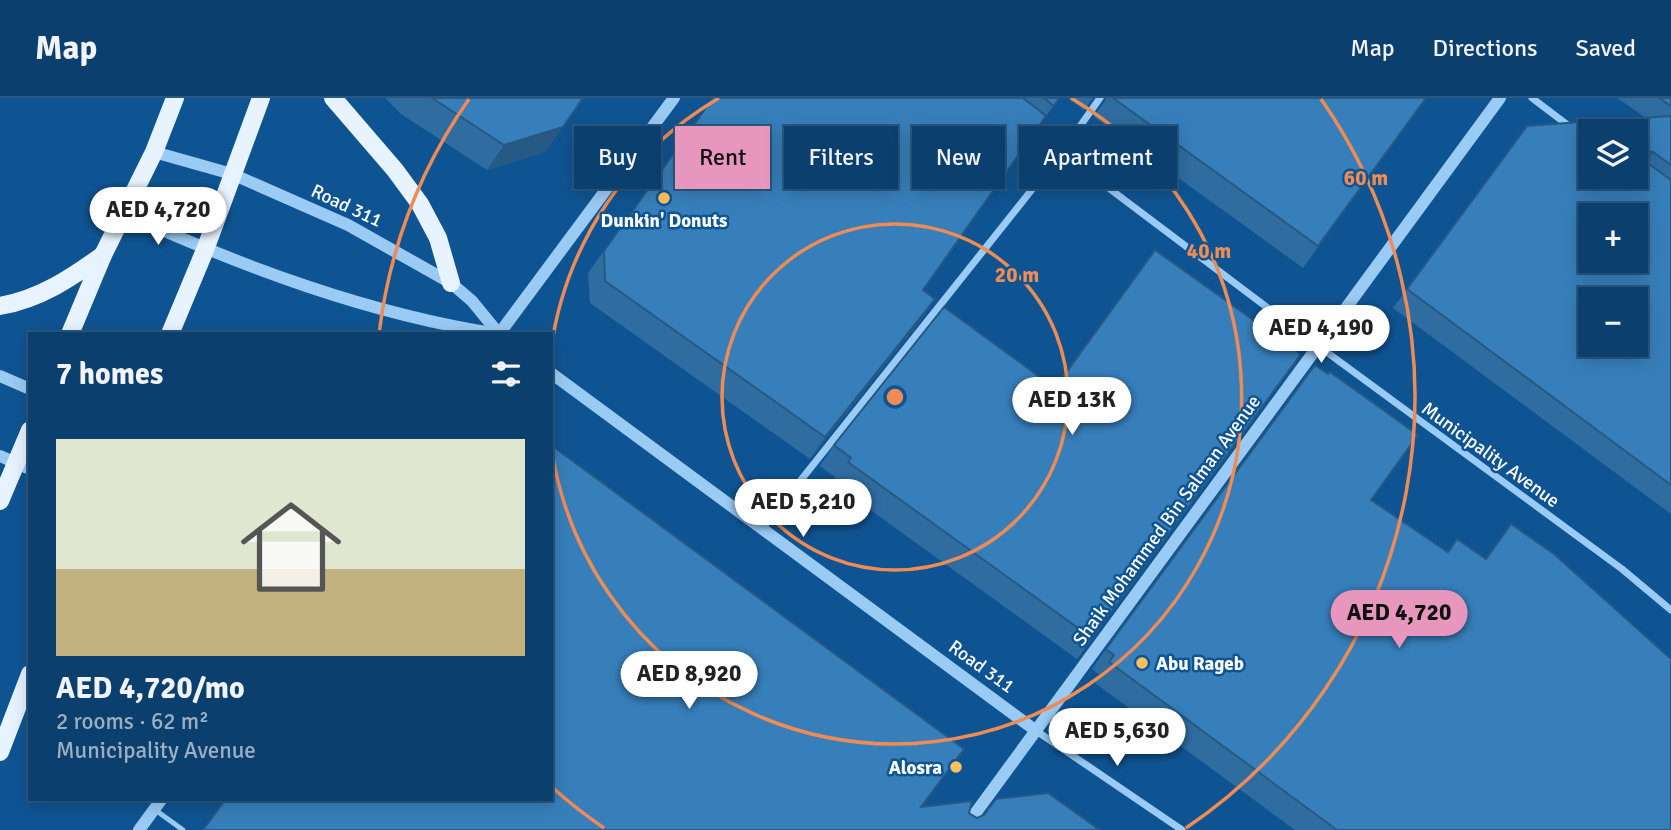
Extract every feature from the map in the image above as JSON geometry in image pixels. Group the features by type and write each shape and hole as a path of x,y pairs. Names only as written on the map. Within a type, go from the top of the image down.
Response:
{"main road":[{"path":"71,332 103,255 154,152 175,98"},
{"path":"171,332 205,250 261,98"},
{"path":"333,98 395,170 420,204 438,238 451,283"},
{"path":"0,306 38,295 65,282 103,255"},
{"path":"0,501 28,434"},
{"path":"0,752 28,679"}],"street":[{"path":"500,332 674,98"},
{"path":"1080,126 1100,98"},
{"name":"Shaik Mohammed Bin Salman Avenue","path":"963,830 1500,98"},
{"path":"1532,98 1578,133"},
{"name":"Municipality Avenue","path":"1020,121 1026,126"},
{"name":"Road 311","path":"154,152 232,174 348,225 451,283 472,300 497,332"},
{"path":"762,529 1032,189"},
{"name":"Municipality Avenue","path":"1109,189 1622,569 1671,610"},
{"path":"124,213 205,250 315,289 430,323 486,332"},
{"name":"Road 311","path":"553,374 1035,730 1182,830"},
{"path":"0,376 28,388"},
{"path":"139,830 157,804"}],"lane":[{"path":"157,804 183,830"}],"building":[{"path":"432,98 583,98 563,127 504,145"},
{"path":"713,98 1023,98 1046,116 1039,126 1019,126 1019,154 1005,174 1005,126 912,126 912,189 994,189 923,290 935,299 825,437 605,281 604,251 648,189 661,189 661,171 675,151 675,189 770,189 770,126 693,126"},
{"path":"1044,98 1059,98 1054,106"},
{"path":"1113,98 1426,98 1318,246 1177,144 1177,126 1152,126"},
{"path":"1659,98 1671,98 1671,106"},
{"path":"1671,116 1671,165 1648,151 1648,119 1625,119"},
{"path":"1578,122 1578,189 1648,189 1648,163 1671,180 1671,485 1407,289 1527,126"},
{"path":"1155,250 1301,354 1092,638 848,462 851,458 834,445 944,307 1055,388"},
{"path":"1315,365 1328,374 1330,372 1418,435 1371,500 1448,552 1457,539 1486,559 1511,524 1554,554 1671,659 1671,830 1337,830 1109,662 1114,655 1106,649"},
{"path":"553,446 964,749 921,807 972,801 969,813 977,818 984,815 996,799 1048,793 1100,830 203,830 224,801 553,801"}],"place":[{"name":"Dunkin' Donuts","path":"664,198"},
{"name":"Abu Rageb","path":"1142,663"},
{"name":"Alosra","path":"956,767"}]}
